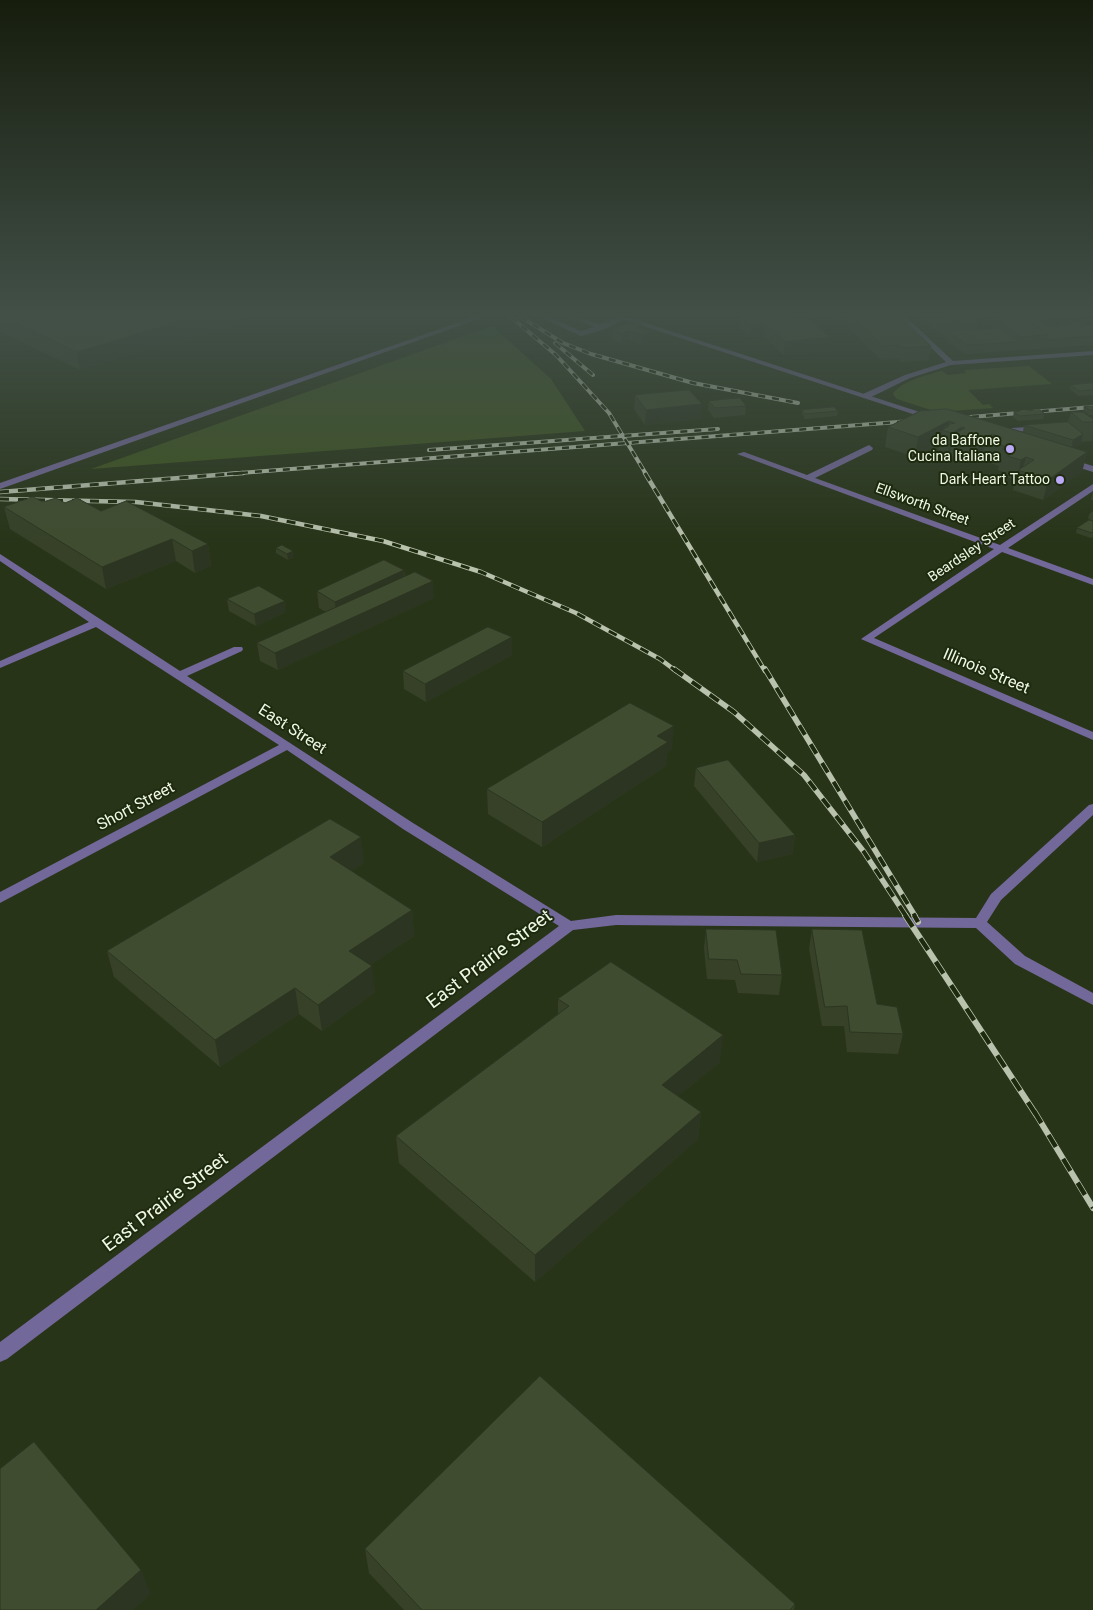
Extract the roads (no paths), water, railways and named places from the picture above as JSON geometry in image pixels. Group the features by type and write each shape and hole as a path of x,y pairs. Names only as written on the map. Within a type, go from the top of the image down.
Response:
{"street":[{"path":"0,486 267,392"},
{"path":"854,392 938,419"},
{"path":"866,396 874,392"},
{"path":"1008,442 988,434 1047,427"},
{"path":"808,478 869,448"},
{"name":"Ellsworth Street","path":"741,454 1093,582"},
{"path":"1055,457 1093,469"},
{"name":"Beardsley Street","path":"866,639 1093,487"},
{"name":"East Street","path":"0,557 97,623 287,745 408,826 569,926"},
{"path":"0,665 97,623"},
{"name":"Illinois Street","path":"866,639 1093,736"},
{"path":"179,676 238,649"},
{"name":"Short Street","path":"0,898 287,745"},
{"path":"1093,808 996,897 980,923 1020,960 1093,1000"},
{"name":"East Prairie Street","path":"0,1353 569,926 616,920 980,923"}],"railway":[{"path":"590,392 609,413 623,436"},
{"path":"741,392 798,403"},
{"path":"958,418 1093,407"},
{"path":"627,443 911,421"},
{"path":"623,436 718,429"},
{"path":"429,450 623,436"},
{"path":"623,436 627,443"},
{"path":"227,474 627,443"},
{"path":"627,443 646,474"},
{"path":"0,492 243,473"},
{"path":"645,473 765,671"},
{"path":"0,499 136,502 261,516 383,541 481,572 576,613 660,659 676,671"},
{"path":"674,669 734,712 804,775 864,852 906,916"},
{"path":"765,669 915,916"},
{"path":"905,915 1037,1116"},
{"path":"914,915 918,922"},
{"path":"1034,1111 1093,1208"}],"place":[{"name":"da Baffone Cucina Italiana","path":"1010,449"},
{"name":"Dark Heart Tattoo","path":"1060,480"}]}
